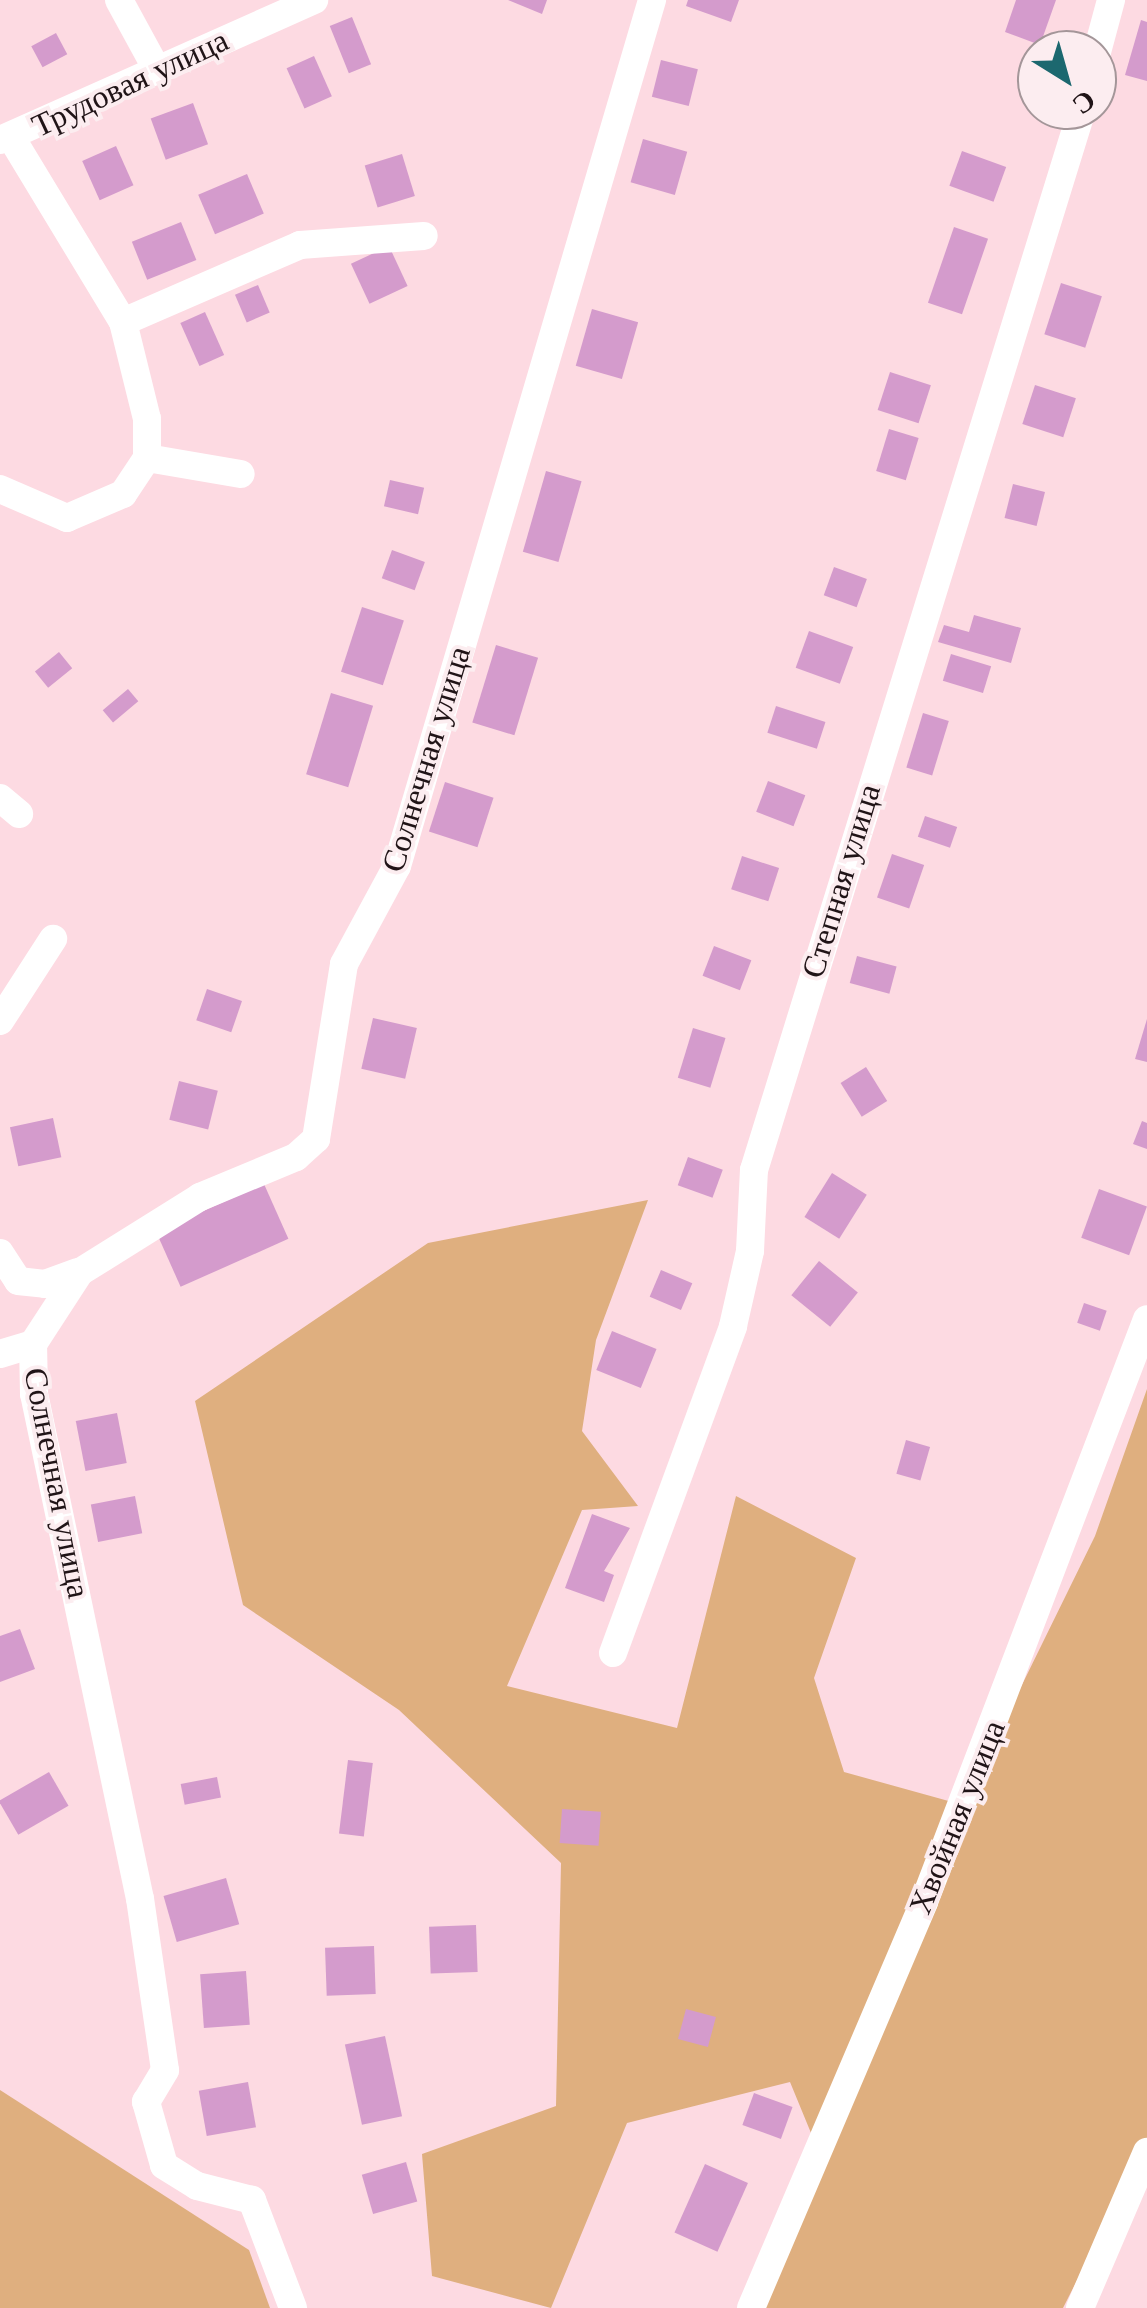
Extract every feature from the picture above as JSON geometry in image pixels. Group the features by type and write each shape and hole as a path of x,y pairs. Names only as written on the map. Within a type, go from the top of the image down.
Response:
{"street":[{"path":"119,0 156,68"},
{"name":"Трудовая улица","path":"6,139 156,68 314,0"},
{"name":"Солнечная улица","path":"294,2308 252,2200 197,2186 164,2165 146,2102 165,2070 140,1899 34,1394 32,1344 80,1272 200,1197 296,1156 316,1139 344,964 396,866 652,0"},
{"path":"1102,30 1110,0"},
{"name":"Степная улица","path":"613,1654 733,1326 750,1251 754,1170 1076,130"},
{"path":"0,489 67,518 123,494 147,458 147,419 123,322 6,139"},
{"path":"123,322 300,246 424,236"},
{"path":"147,458 241,474"},
{"path":"0,1021 53,939"},
{"path":"0,1253 18,1281 45,1284 80,1272"},
{"name":"Хвойная улица","path":"751,2308 931,1884 1147,1319"},
{"path":"0,1354 32,1344"},
{"path":"1080,2308 1147,2152"}],"shaded area":[{"path":"648,1200 596,1340 582,1431 638,1506 582,1510 507,1686 677,1728 736,1496 856,1558 814,1678 844,1772 963,1805 1095,1536 1147,1389 1147,2142 1063,2308 759,2308 825,2167 790,2082 627,2123 551,2308 432,2276 422,2154 556,2106 561,1863 399,1710 243,1605 195,1401 428,1243"},
{"path":"0,2090 249,2250 270,2308 0,2308"}],"building":[{"path":"508,0 547,0 542,14"},
{"path":"688,0 739,0 731,22 686,6"},
{"path":"1016,0 1056,0 1045,30 1017,30 1017,36 1005,32"},
{"path":"352,17 371,64 349,73 330,26"},
{"path":"1141,20 1147,22 1147,81 1125,75"},
{"path":"56,33 67,54 43,67 31,46"},
{"path":"314,56 332,96 304,108 287,68"},
{"path":"661,60 698,69 689,106 652,97"},
{"path":"193,103 208,144 166,160 151,118"},
{"path":"643,139 687,152 675,195 631,182"},
{"path":"116,146 133,185 100,200 82,161"},
{"path":"962,151 1006,167 994,202 949,186"},
{"path":"402,154 415,196 378,207 365,165"},
{"path":"247,174 264,214 215,234 198,195"},
{"path":"181,222 196,260 147,280 132,242"},
{"path":"954,227 988,239 962,314 928,303"},
{"path":"389,246 408,286 370,304 351,264"},
{"path":"1061,283 1102,296 1085,348 1044,334"},
{"path":"258,285 270,313 247,322 235,295"},
{"path":"592,309 638,322 622,379 576,366"},
{"path":"205,312 224,355 199,366 180,323"},
{"path":"890,372 931,385 919,423 878,410"},
{"path":"1035,385 1076,398 1063,437 1022,424"},
{"path":"889,429 919,438 906,480 876,471"},
{"path":"546,471 582,481 558,562 523,552"},
{"path":"390,480 424,488 418,514 384,506"},
{"path":"1013,484 1045,492 1037,526 1005,518"},
{"path":"392,550 425,562 415,590 382,578"},
{"path":"834,567 867,579 857,607 824,595"},
{"path":"362,607 404,621 383,685 341,672"},
{"path":"974,615 1021,628 1011,663 938,642 944,625 969,632"},
{"path":"809,631 853,647 840,684 796,668"},
{"path":"496,645 538,658 514,735 472,722"},
{"path":"59,652 72,668 48,688 35,672"},
{"path":"951,654 991,666 983,693 943,681"},
{"path":"128,689 138,701 113,722 103,710"},
{"path":"331,693 373,706 348,787 306,774"},
{"path":"776,706 825,722 817,749 767,733"},
{"path":"923,713 949,721 932,775 906,768"},
{"path":"768,781 805,795 794,826 756,812"},
{"path":"445,782 494,798 477,847 429,831"},
{"path":"925,816 957,827 950,848 918,837"},
{"path":"892,854 924,865 909,909 877,897"},
{"path":"742,856 779,868 768,901 731,889"},
{"path":"714,946 751,960 740,990 703,976"},
{"path":"857,956 897,967 889,994 850,983"},
{"path":"207,989 242,1001 231,1032 196,1020"},
{"path":"373,1018 417,1028 405,1079 361,1069"},
{"path":"1147,1019 1147,1062 1135,1059"},
{"path":"693,1028 726,1038 710,1088 678,1078"},
{"path":"866,1067 887,1101 862,1117 841,1083"},
{"path":"179,1081 218,1091 208,1129 169,1120"},
{"path":"53,1118 61,1157 18,1166 10,1127"},
{"path":"1142,1121 1147,1123 1147,1149 1133,1144"},
{"path":"688,1157 723,1170 713,1198 678,1185"},
{"path":"832,1173 867,1195 839,1239 804,1217"},
{"path":"264,1184 288,1239 181,1287 156,1232"},
{"path":"1099,1189 1147,1206 1129,1255 1081,1238"},
{"path":"819,1261 858,1292 830,1327 791,1295"},
{"path":"661,1270 692,1283 681,1310 650,1297"},
{"path":"1084,1303 1107,1311 1100,1331 1077,1323"},
{"path":"612,1331 657,1349 641,1388 596,1370"},
{"path":"117,1413 127,1463 86,1471 76,1421"},
{"path":"906,1440 930,1447 920,1481 896,1474"},
{"path":"135,1496 142,1533 98,1542 91,1505"},
{"path":"592,1514 630,1528 604,1571 614,1575 604,1602 565,1588"},
{"path":"20,1629 35,1669 0,1682 0,1636"},
{"path":"348,1760 373,1763 364,1836 339,1833"},
{"path":"49,1772 68,1806 18,1835 0,1800"},
{"path":"217,1777 221,1798 185,1805 181,1784"},
{"path":"562,1809 601,1812 599,1846 560,1843"},
{"path":"226,1878 239,1924 177,1942 164,1896"},
{"path":"476,1925 478,1972 431,1974 429,1927"},
{"path":"374,1946 376,1994 327,1996 325,1948"},
{"path":"246,1971 250,2025 204,2028 200,1974"},
{"path":"686,2009 716,2017 708,2047 678,2039"},
{"path":"385,2036 402,2116 362,2125 345,2045"},
{"path":"248,2082 256,2127 207,2136 199,2091"},
{"path":"754,2093 793,2107 781,2139 742,2125"},
{"path":"406,2162 417,2201 373,2214 362,2175"},
{"path":"705,2164 748,2183 717,2252 674,2233"}]}
